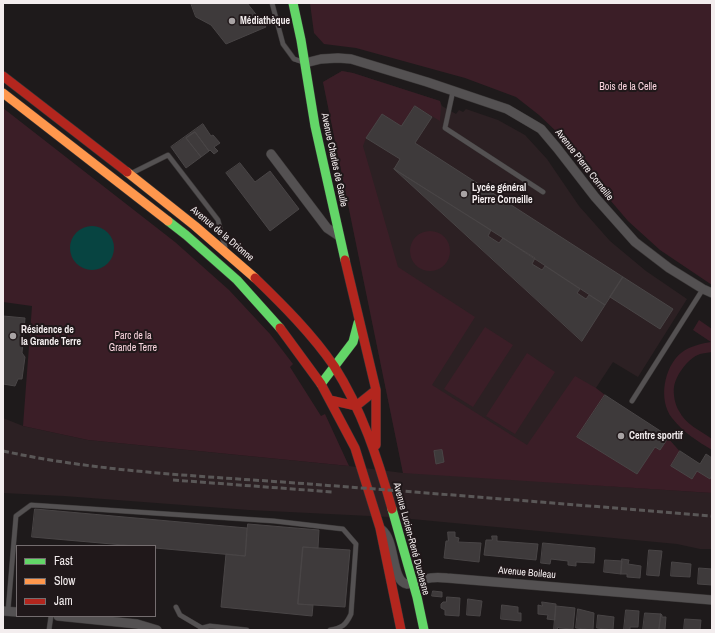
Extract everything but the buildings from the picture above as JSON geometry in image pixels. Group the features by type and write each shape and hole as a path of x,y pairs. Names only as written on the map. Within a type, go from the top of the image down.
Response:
{"main road":[{"name":"Avenue Charles de Gaulle","path":"293,3 305,63 315,126 339,236 376,390 376,453"},
{"name":"Avenue de la Drionne","path":"3,76 227,252 256,278 292,315 334,367 356,406 376,453"},
{"path":"3,93 186,236 237,280 277,323 321,384 355,448 380,528 401,630"},
{"name":"Avenue Charles de Gaulle","path":"321,384 353,342 359,321"},
{"path":"330,400 356,406 376,390"},
{"name":"Avenue Lucien-René Duchesne","path":"376,453 413,583 424,630"}],"street":[{"name":"Avenue Pierre Corneille","path":"305,63 320,59 351,59 507,109 541,129 595,197 635,242 669,268 712,293"},
{"path":"271,154 327,228 339,236"},
{"path":"380,528 386,533 389,539 398,578 405,584 413,583"},
{"name":"Avenue Boileau","path":"413,583 434,578 447,578 712,600"},
{"path":"78,617 137,620 157,630"}],"lane":[{"path":"272,3 283,44 294,59 305,63"},
{"path":"453,91 445,128 543,192"},
{"path":"129,174 168,155 218,220 227,252"},
{"path":"632,401 703,289"},
{"path":"9,611 16,516 31,505 274,521 343,529 356,544 351,614 349,619 340,628 330,630"},
{"path":"176,607 180,615 201,629 210,626 246,630"},
{"path":"49,630 51,617"}],"shaded area":[{"path":"342,71 353,73 440,101 442,106 456,114 459,110 463,112 466,109 498,120 525,135 547,159 579,206 610,241 646,271 687,299 638,377 613,362 561,441 564,483 712,493 712,549 700,549 677,544 390,517 249,510 64,496 3,493 3,418 23,426 88,440 349,466 403,473 323,82"}],"green space":[{"name":"Bois de la Celle","path":"310,3 712,3 712,285 660,250 628,221 599,187 559,134 539,115 516,97 465,78 356,48 324,44 314,33"},
{"path":"342,71 353,73 440,101 440,121 415,106 401,126 382,114 366,138 363,146 398,267 475,317 432,385 527,445 575,376 605,395 578,437 637,474 655,447 660,450 668,438 697,471 712,475 712,493 403,473 323,82"},
{"name":"Parc de la Grande Terre","path":"3,108 175,242 229,290 270,334 293,364 290,367 321,416 325,414 349,466 88,440 23,426 32,306 3,302"},
{"path":"430,231 438,233 444,237 448,243 450,251 448,259 444,265 438,269 430,271 422,269 416,265 412,259 410,251 412,243 416,237 422,233"},
{"path":"699,320 712,329 712,352 700,354 687,363 675,382 674,396 675,403 685,420 712,439 712,450 681,428 672,418 665,402 664,393 667,375 675,359 688,349 711,342 693,330"},
{"path":"485,327 513,345 473,407 444,389"},
{"path":"527,353 555,372 515,434 486,416"}],"water":[{"path":"92,226 104,230 110,236 114,248 110,260 104,266 92,270 80,266 74,260 70,248 74,236 80,230"}],"railway":[{"path":"3,451 79,464 155,473 712,516"},
{"path":"173,480 333,492"}],"traffic: fast":[{"path":"293,3 301,40 315,126 345,260"},
{"path":"168,221 237,280 280,328"},
{"path":"321,384 353,342 358,323"},
{"path":"392,509 417,597 424,630"}],"traffic: slow":[{"path":"3,93 168,221"},
{"path":"127,172 195,226 255,278"}],"traffic: jam":[{"path":"3,76 127,172"},
{"path":"345,260 376,390 376,445"},
{"path":"255,278 307,331 334,366 361,417 381,472 392,509"},
{"path":"280,328 321,384 355,448 380,528 401,630"},
{"path":"330,400 356,406 376,390"}],"place":[{"name":"Médiathèque","path":"232,21"},
{"name":"Lycée général Pierre Corneille","path":"464,194"},
{"name":"Résidence de la Grande Terre","path":"13,336"},
{"name":"Centre sportif","path":"621,436"}]}
